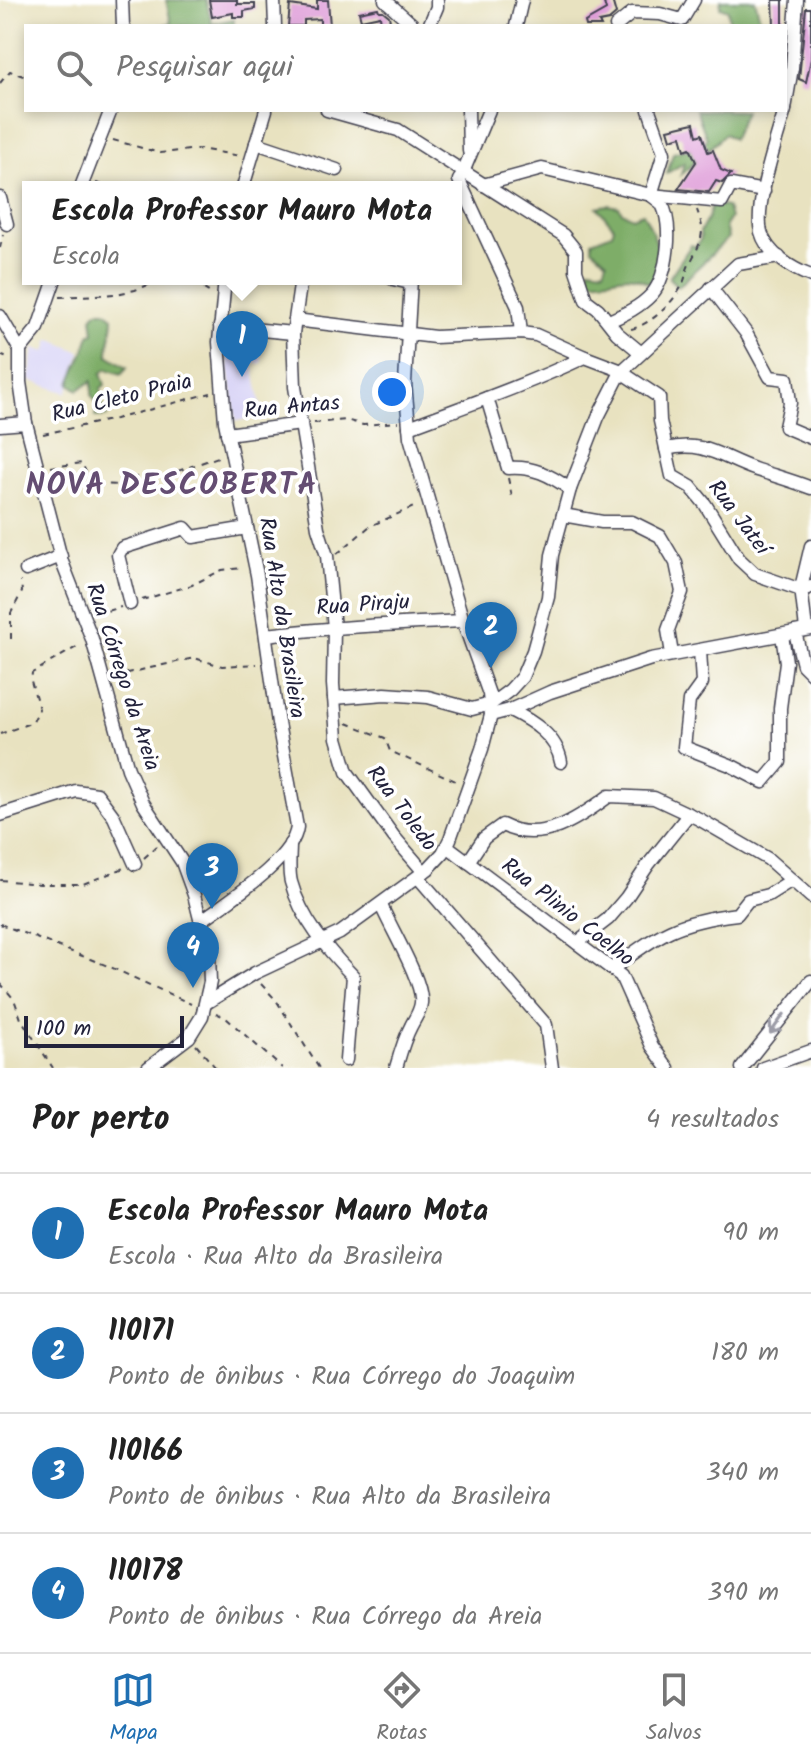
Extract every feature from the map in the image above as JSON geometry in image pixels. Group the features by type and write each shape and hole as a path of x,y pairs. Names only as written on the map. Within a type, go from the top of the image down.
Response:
{"street":[{"path":"122,0 123,24"},
{"path":"274,0 275,24"},
{"path":"385,0 412,24"},
{"path":"430,24 437,0"},
{"path":"516,24 522,0"},
{"path":"618,24 632,13 660,14 684,24 694,0"},
{"path":"787,97 797,0"},
{"path":"83,181 110,112"},
{"path":"245,181 265,112"},
{"path":"334,112 398,130 459,180 483,185 563,235 576,251 576,270 586,300 640,352"},
{"path":"468,112 470,158"},
{"path":"459,180 488,112"},
{"path":"650,112 664,153 651,195"},
{"path":"784,112 764,191 761,233 779,257 794,270 811,276"},
{"path":"256,143 337,170"},
{"path":"483,185 542,169 651,195 695,201 722,202 731,185 764,191"},
{"path":"220,326 407,332 446,338 521,333 518,307 462,186"},
{"path":"609,321 637,308 654,293 664,272 668,249 665,220 662,205 651,195"},
{"path":"0,198 7,224"},
{"path":"206,1006 255,973 340,933 421,874 447,846 471,786 491,710 522,677 533,651 548,597 552,555 570,489 598,417 622,372 738,264 779,257"},
{"path":"20,350 38,328 53,285"},
{"name":"Rua Alto da Brasileira","path":"225,285 219,342 222,390 227,434 255,566 278,723 296,818 296,835 290,844 291,881 321,942 353,976 346,1060"},
{"name":"Rua Toledo","path":"300,285 294,326 295,387 318,528 327,556 334,628 337,738 347,772 421,874 546,1025 552,1068"},
{"path":"410,285 405,383 409,424 428,500 491,710"},
{"path":"711,288 746,333 770,377 787,379 790,403 785,427 811,438"},
{"name":"Rua Córrego da Areia","path":"0,316 20,350 20,382 26,423 61,556 92,639 128,769 143,803 182,862 209,955 210,982 206,1006 189,1037 148,1068"},
{"name":"Rua Jateí","path":"521,333 536,335 622,372 659,397 660,421 672,476 691,487 739,559 755,574 806,588"},
{"path":"409,424 536,380 585,357"},
{"path":"487,398 508,468 531,468 550,474 570,489"},
{"path":"0,425 26,423"},
{"name":"Rua Antas","path":"227,434 301,424"},
{"path":"666,449 696,445 811,488"},
{"path":"563,515 602,522 632,522 660,536 676,563 682,592 668,630 672,654"},
{"path":"130,604 118,555 122,548 185,528 193,537 247,528"},
{"path":"700,650 702,683 689,701 684,747 763,782 780,762 780,708 786,662 798,631 811,546"},
{"path":"26,570 61,556"},
{"name":"Rua Piraju","path":"266,635 463,621"},
{"path":"334,698 385,694 428,697 472,709 510,710 550,692 672,654 798,631"},
{"path":"798,631 803,665 811,673"},
{"path":"510,710 544,732 556,745 561,762"},
{"path":"0,815 76,791 97,794 114,817 135,864"},
{"path":"468,862 484,838 502,825 517,832 556,829 583,816 609,796 654,798 760,853 801,888"},
{"path":"577,943 608,919 689,814"},
{"path":"201,921 267,869 290,844"},
{"name":"Rua Plinio Coelho","path":"447,846 621,976 652,1046 668,1068"},
{"path":"612,969 667,929 737,914 748,900 801,888 811,876"},
{"path":"381,905 422,995 418,1014 396,1068"},
{"path":"742,1068 811,981"},
{"path":"763,1068 811,1051"}],"path":[{"path":"0,83 10,71 24,76"},
{"path":"101,135 160,153 200,149 252,157"},
{"path":"617,333 642,327 673,299 683,283 688,265 698,252 702,230 695,201"},
{"path":"0,248 7,224"},
{"path":"50,298 116,294 148,285"},
{"path":"196,285 207,293 224,298"},
{"name":"Rua Cleto Praia","path":"30,437 115,419 222,390"},
{"name":"Rua Antas","path":"301,424 346,420 363,425 409,424"},
{"path":"38,469 82,463 91,484 121,485 136,477 163,476 231,452"},
{"path":"508,468 507,484 512,497"},
{"path":"327,556 336,555 370,526 428,500"},
{"path":"85,618 192,585 222,570 255,566"},
{"path":"11,639 11,613 22,592 21,577 26,570"},
{"path":"0,734 25,726 37,717 39,709 31,681 32,673 92,639"},
{"path":"104,678 194,658 222,666 271,664"},
{"path":"336,720 385,738 390,751 471,786"},
{"path":"0,880 83,884 135,864 166,838"},
{"path":"0,924 108,966 174,998 206,1006 226,1018 282,1068"},
{"path":"255,973 319,1068"},
{"path":"0,983 14,999 21,1019 53,1068"},
{"path":"189,1037 216,1068"}],"shaded area":[{"path":"50,339 81,352 67,393 29,380 34,348 46,352"},
{"path":"226,348 261,352 262,363 253,364 263,417 236,421"}],"green space":[{"path":"166,0 206,0 212,24 167,24 171,23"},
{"path":"721,0 755,0 761,24 730,24 728,10 720,7"},
{"path":"234,19 234,24 212,24"},
{"path":"697,112 745,112 733,139 725,134 681,175 684,163 667,173 673,153 697,146 707,139"},
{"path":"712,204 727,207 730,218 725,226 728,238 678,287 669,278 691,245 696,247"},
{"path":"597,207 619,207 632,217 643,213 655,239 659,259 659,268 649,283 625,276 590,280 589,268 604,270 607,261 592,248 592,241 612,233 614,227"},
{"path":"97,311 105,311 113,317 108,355 127,367 122,374 106,369 101,374 105,385 101,388 101,399 107,416 95,417 98,405 92,396 92,381 78,390 70,384 90,334 94,333 92,317"}],"building":[{"path":"209,0 237,0 237,4 255,4 255,9 244,11 244,17 233,17 233,13 212,17"},
{"path":"317,0 328,0 330,24 320,24 320,19 304,20 304,24 288,24 290,5 317,9"},
{"path":"612,0 616,14 600,24 586,24 606,10 604,3"},
{"path":"773,0 783,0 783,24 774,24"},
{"path":"378,8 389,16 390,21 381,23 380,16 361,20 359,12"},
{"path":"806,8 811,8 811,59 806,82 799,79"},
{"path":"694,123 697,136 702,134 708,152 713,150 721,170 731,174 722,183 716,181 709,192 678,189 696,162 690,148 685,150 681,136 671,139 668,129"}],"place":[{"name":"Escola Professor Mauro Mota","path":"242,377"},
{"name":"110171","path":"491,668"},
{"name":"110166","path":"212,909"},
{"name":"110178","path":"193,988"}],"district":[{"name":"NOVA DESCOBERTA","path":"172,486"}]}
